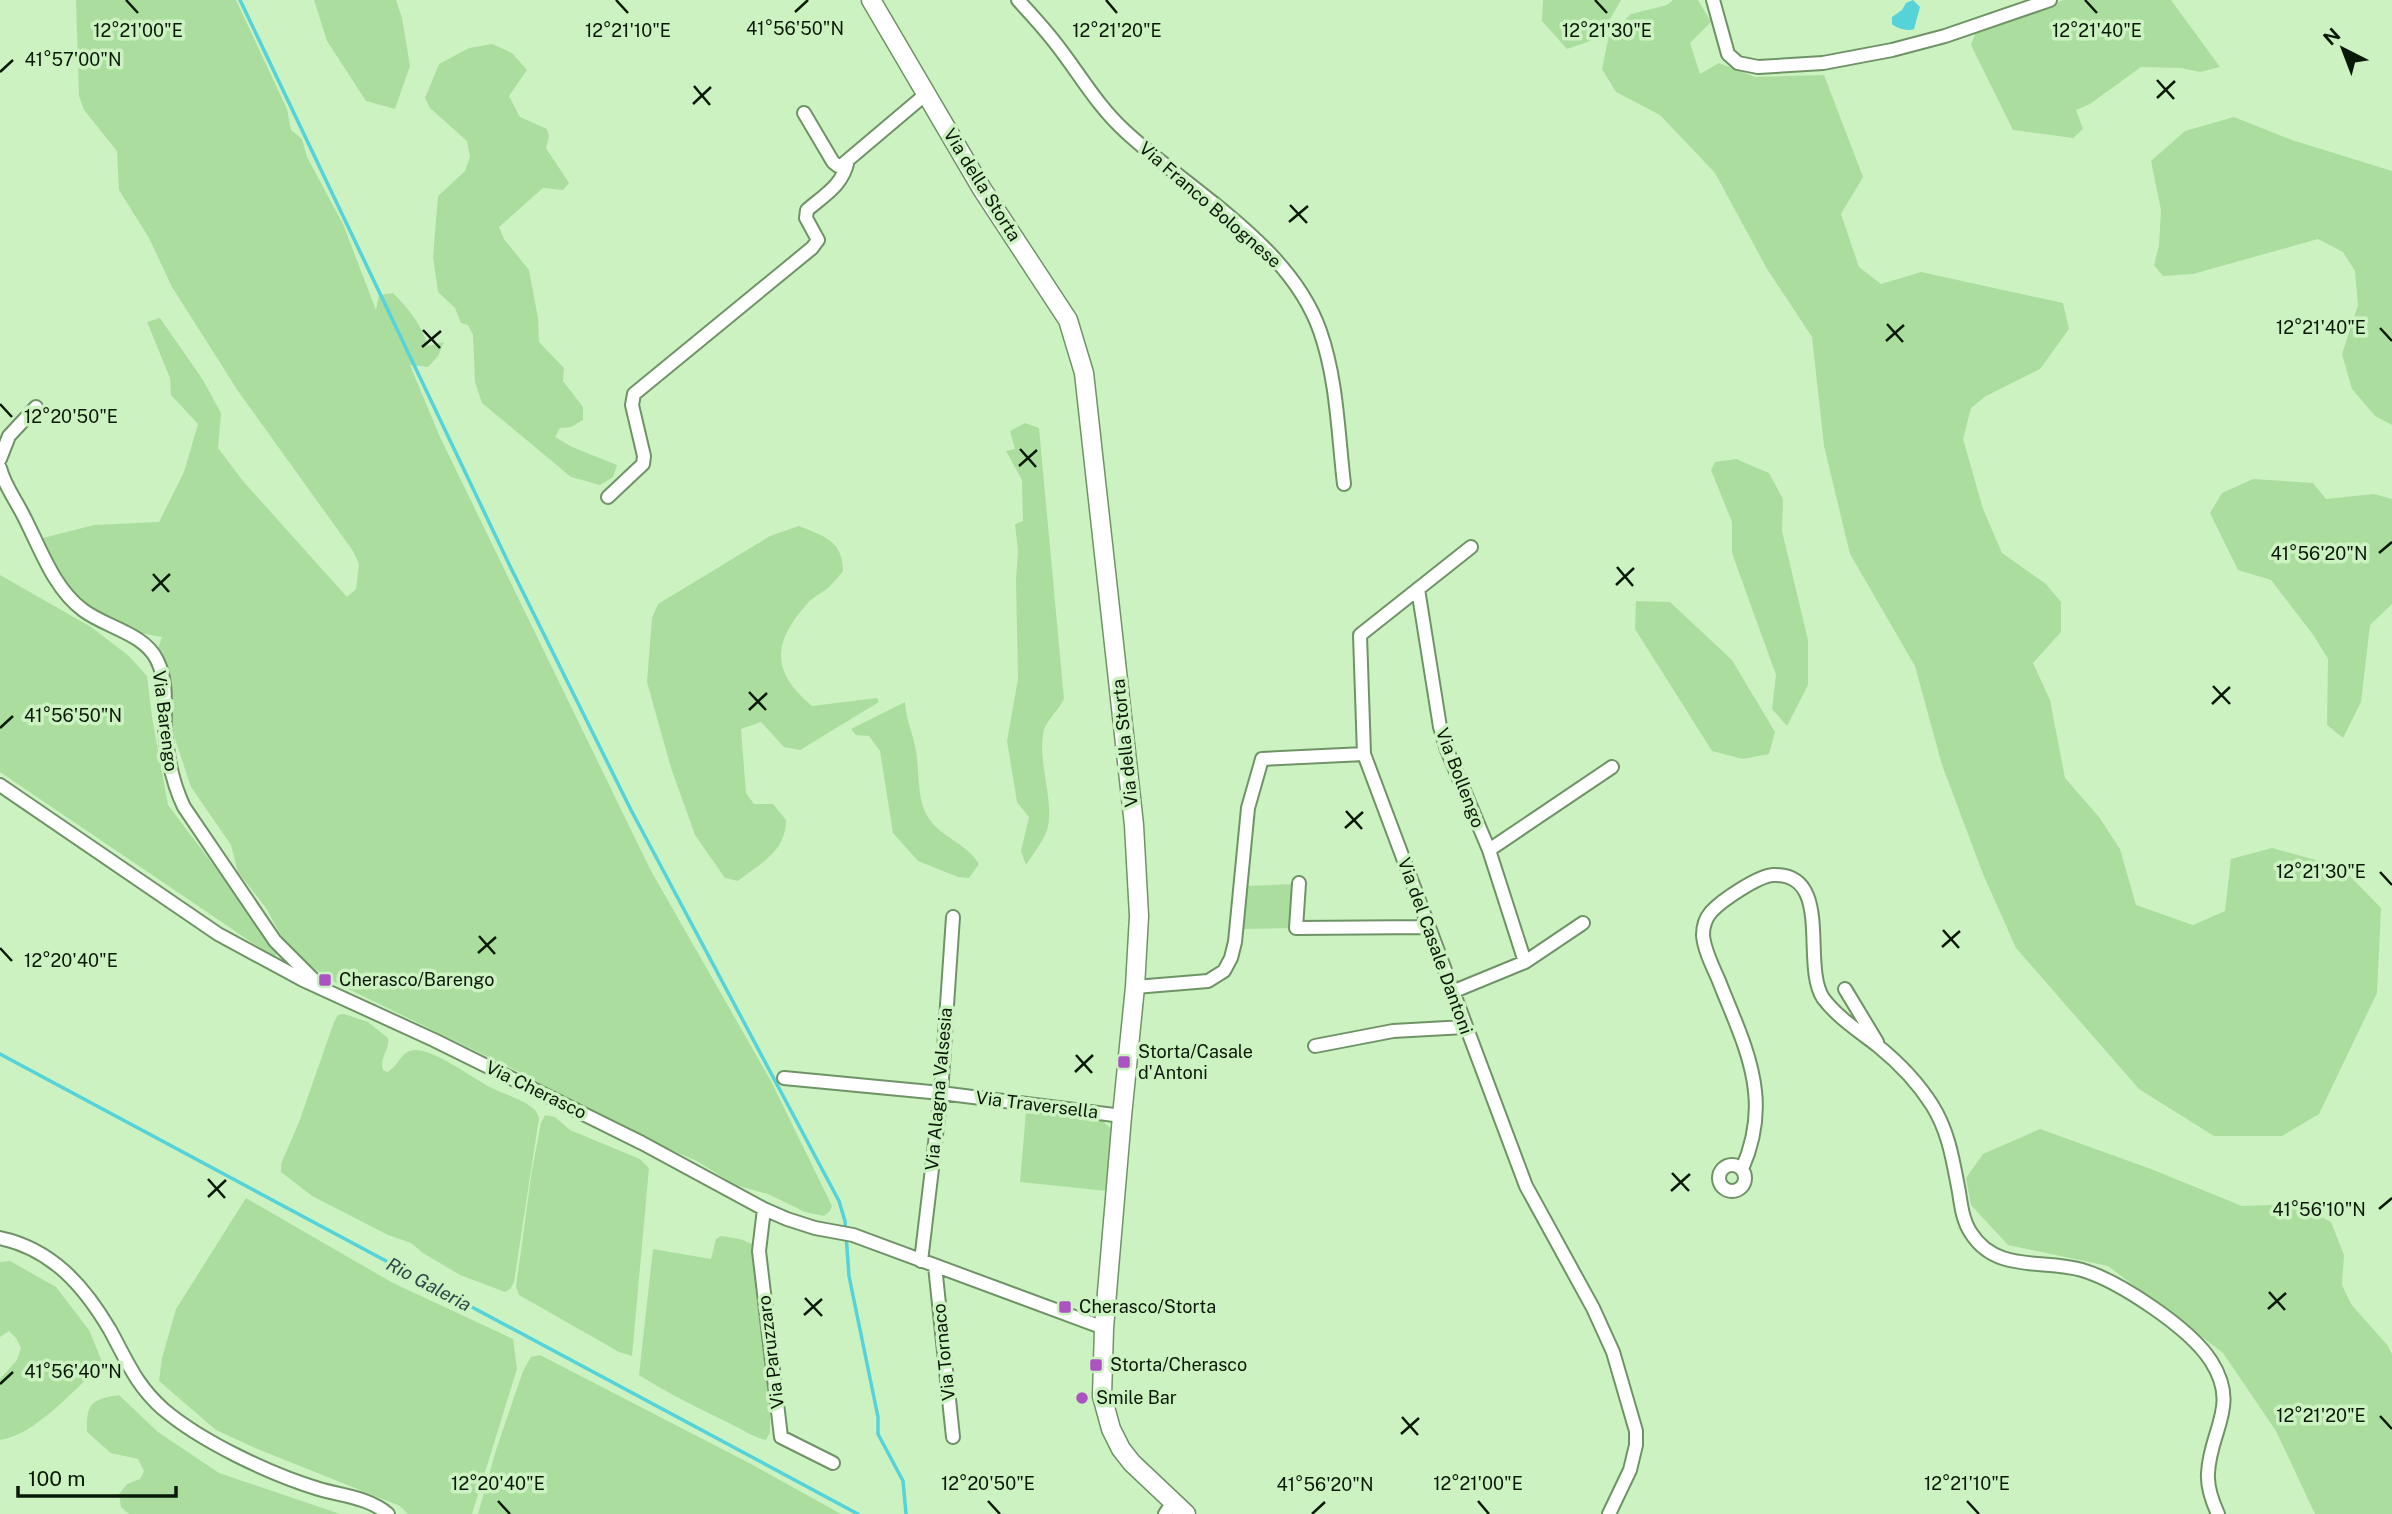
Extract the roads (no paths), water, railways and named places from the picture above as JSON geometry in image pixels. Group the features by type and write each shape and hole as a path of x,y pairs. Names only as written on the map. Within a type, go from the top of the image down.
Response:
{"main road":[{"name":"Via della Storta","path":"871,0 982,189 1068,320 1080,355 1090,407 1134,825 1139,916 1136,988 1104,1328 1102,1396 1111,1429 1132,1463 1175,1510"}],"street":[{"name":"Via Franco Bolognese","path":"1018,0 1054,41 1088,90 1125,131 1257,241 1289,274 1302,292 1320,332 1329,361 1344,484"},
{"path":"1713,0 1724,45 1730,56 1742,65 1761,67 1823,63 1900,48 1945,36 2050,0"},
{"path":"804,113 838,166 926,94"},
{"path":"608,497 643,464 644,456 632,405 634,394 812,248 818,240 806,218 807,210 838,184 845,175 848,159"},
{"path":"0,459 9,436 36,407"},
{"name":"Via Barengo","path":"0,468 54,575 68,595 84,611 139,641 157,660 165,691 169,762 176,790 184,807 275,941 322,989"},
{"path":"1418,589 1471,547"},
{"name":"Via del Casale Dantoni","path":"1418,589 1360,635 1364,754 1526,1186 1605,1331 1621,1379 1636,1431 1636,1445 1623,1486 1609,1514"},
{"name":"Via Bollengo","path":"1418,589 1440,727 1447,751 1489,850 1525,962"},
{"path":"1136,988 1208,981 1228,966 1235,942 1248,807 1262,759 1364,754"},
{"path":"1489,850 1612,767"},
{"name":"Via Cherasco","path":"0,785 218,934 322,989 593,1118 764,1209 787,1219 853,1235 1104,1328"},
{"path":"1742,1169 1755,1126 1755,1092 1745,1045 1704,942 1704,925 1714,909 1762,877 1783,876 1799,884 1812,904 1815,974 1821,993 1835,1011 1881,1049 1923,1091 1939,1117 1950,1147 1966,1223 1983,1248 2010,1262 2064,1266 2111,1282 2141,1299 2169,1321 2211,1361 2222,1389 2224,1408 2207,1473 2218,1514"},
{"path":"1299,883 1297,928 1429,927"},
{"name":"Via Alagna Valsesia","path":"921,1261 941,1093 953,917"},
{"path":"1452,992 1525,962 1583,923"},
{"path":"1845,989 1881,1049"},
{"path":"1315,1046 1393,1031 1465,1027"},
{"name":"Via Traversella","path":"784,1078 941,1093 1122,1115"},
{"name":"Via Paruzzaro","path":"764,1209 759,1251 781,1437 833,1463"},
{"path":"0,1238 44,1254 76,1281 110,1331 141,1387 181,1423 259,1465 317,1489 373,1504 388,1514"},
{"name":"Via Tornaco","path":"934,1266 953,1437"}],"water":[{"path":"1913,0 1920,7 1914,29 1896,27 1892,24 1892,17"}],"waterway":[{"path":"240,0 508,562 631,810 839,1201 845,1221 849,1276 878,1417 878,1434 903,1481 906,1514"},
{"name":"Rio Galeria","path":"0,1054 858,1514"}],"place":[{"name":"Cherasco/Barengo","path":"325,980"},
{"name":"Storta/Casale d'Antoni","path":"1124,1062"},
{"name":"Cherasco/Storta","path":"1065,1307"},
{"name":"Storta/Cherasco","path":"1096,1365"},
{"name":"Smile Bar","path":"1082,1398"}]}
